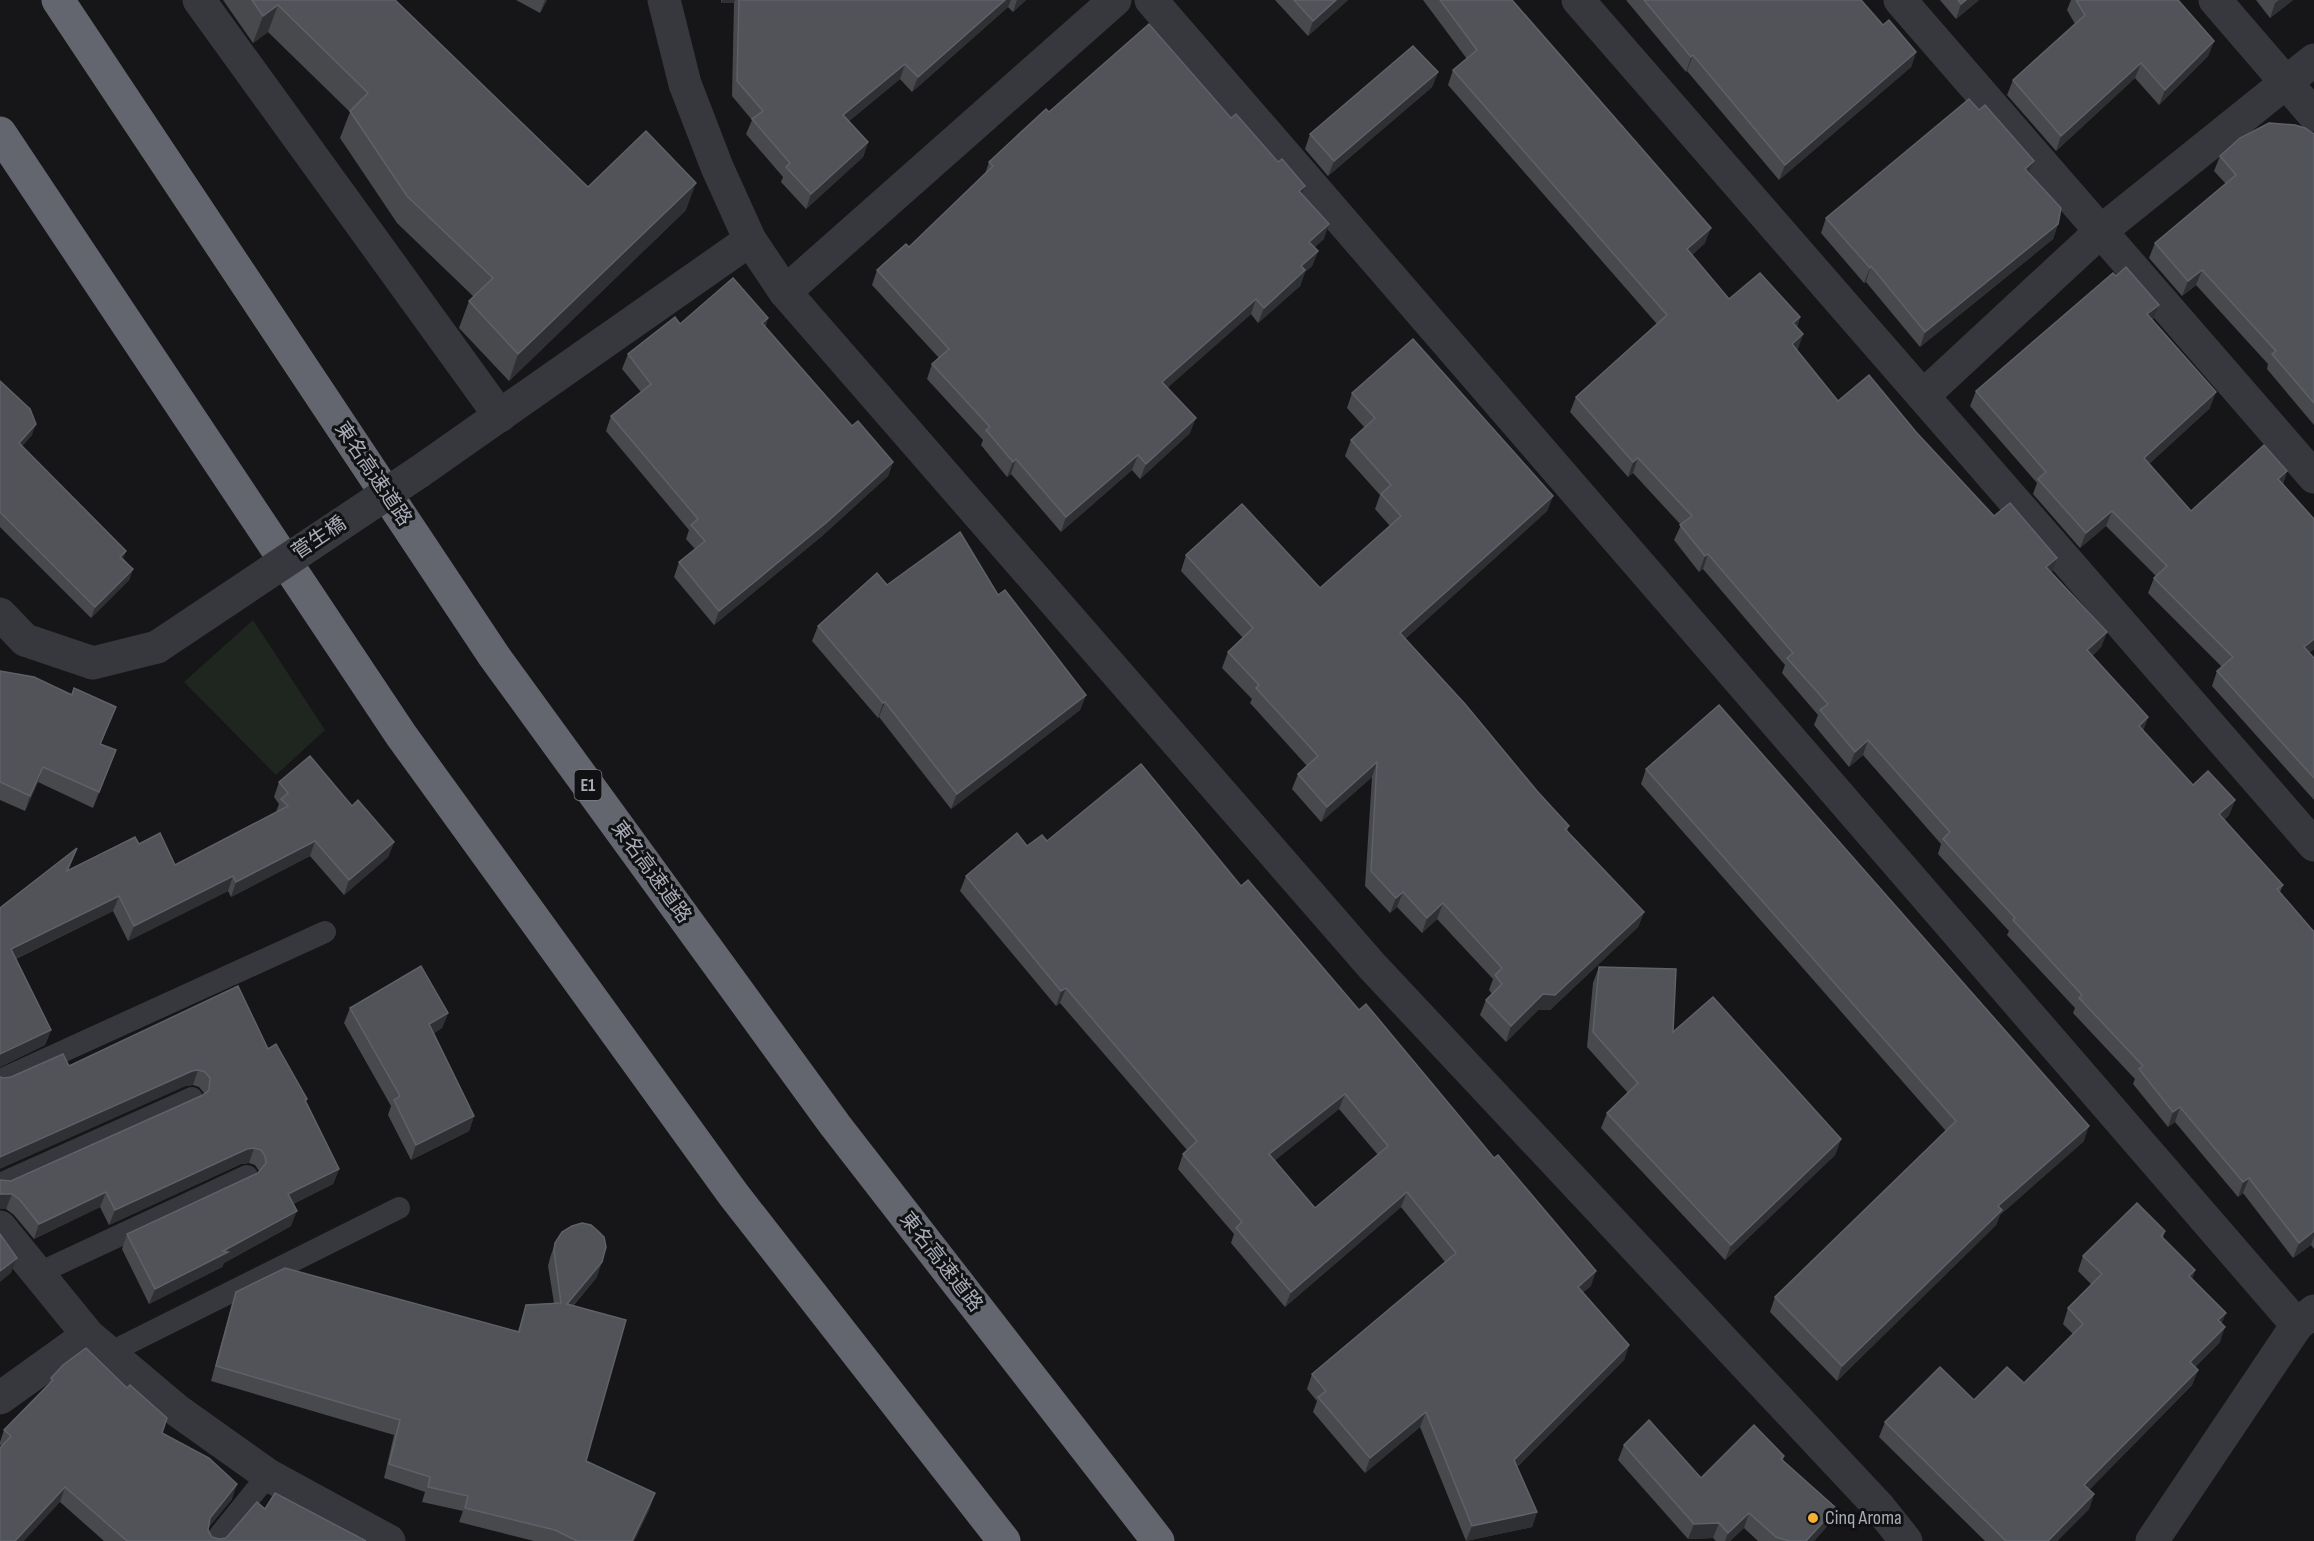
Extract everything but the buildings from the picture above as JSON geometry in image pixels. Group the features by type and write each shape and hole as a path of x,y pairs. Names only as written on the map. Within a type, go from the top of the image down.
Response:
{"highway":[{"name":"東名高速道路","path":"58,0 494,656 835,1125 1158,1541"},
{"path":"0,133 401,735 733,1194 1004,1541"}],"street":[{"path":"199,0 491,423"},
{"path":"664,0 685,84 717,167 750,240 785,292 1372,966 1879,1507 1906,1541"},
{"path":"785,292 1115,0"},
{"path":"1151,0 2305,1318 2152,1541"},
{"path":"1578,0 2314,845"},
{"path":"1900,0 2314,477"},
{"path":"2215,0 2314,115"},
{"path":"1923,396 2101,231 2314,60"},
{"name":"菅生橋","path":"0,614 25,640 93,663 157,647 491,423 750,240"},
{"path":"0,1227 98,1344 178,1411 268,1475 389,1541"},
{"path":"0,1398 98,1344"}],"lane":[{"path":"0,1080 325,932"},
{"path":"0,1184 192,1098"},
{"path":"39,1274 247,1176"},
{"path":"98,1344 399,1208"},
{"path":"215,1541 268,1475"}],"shaded area":[{"path":"253,620 325,730 276,775 184,682"}],"place":[{"name":"Cinq Aroma","path":"1813,1518"}]}
